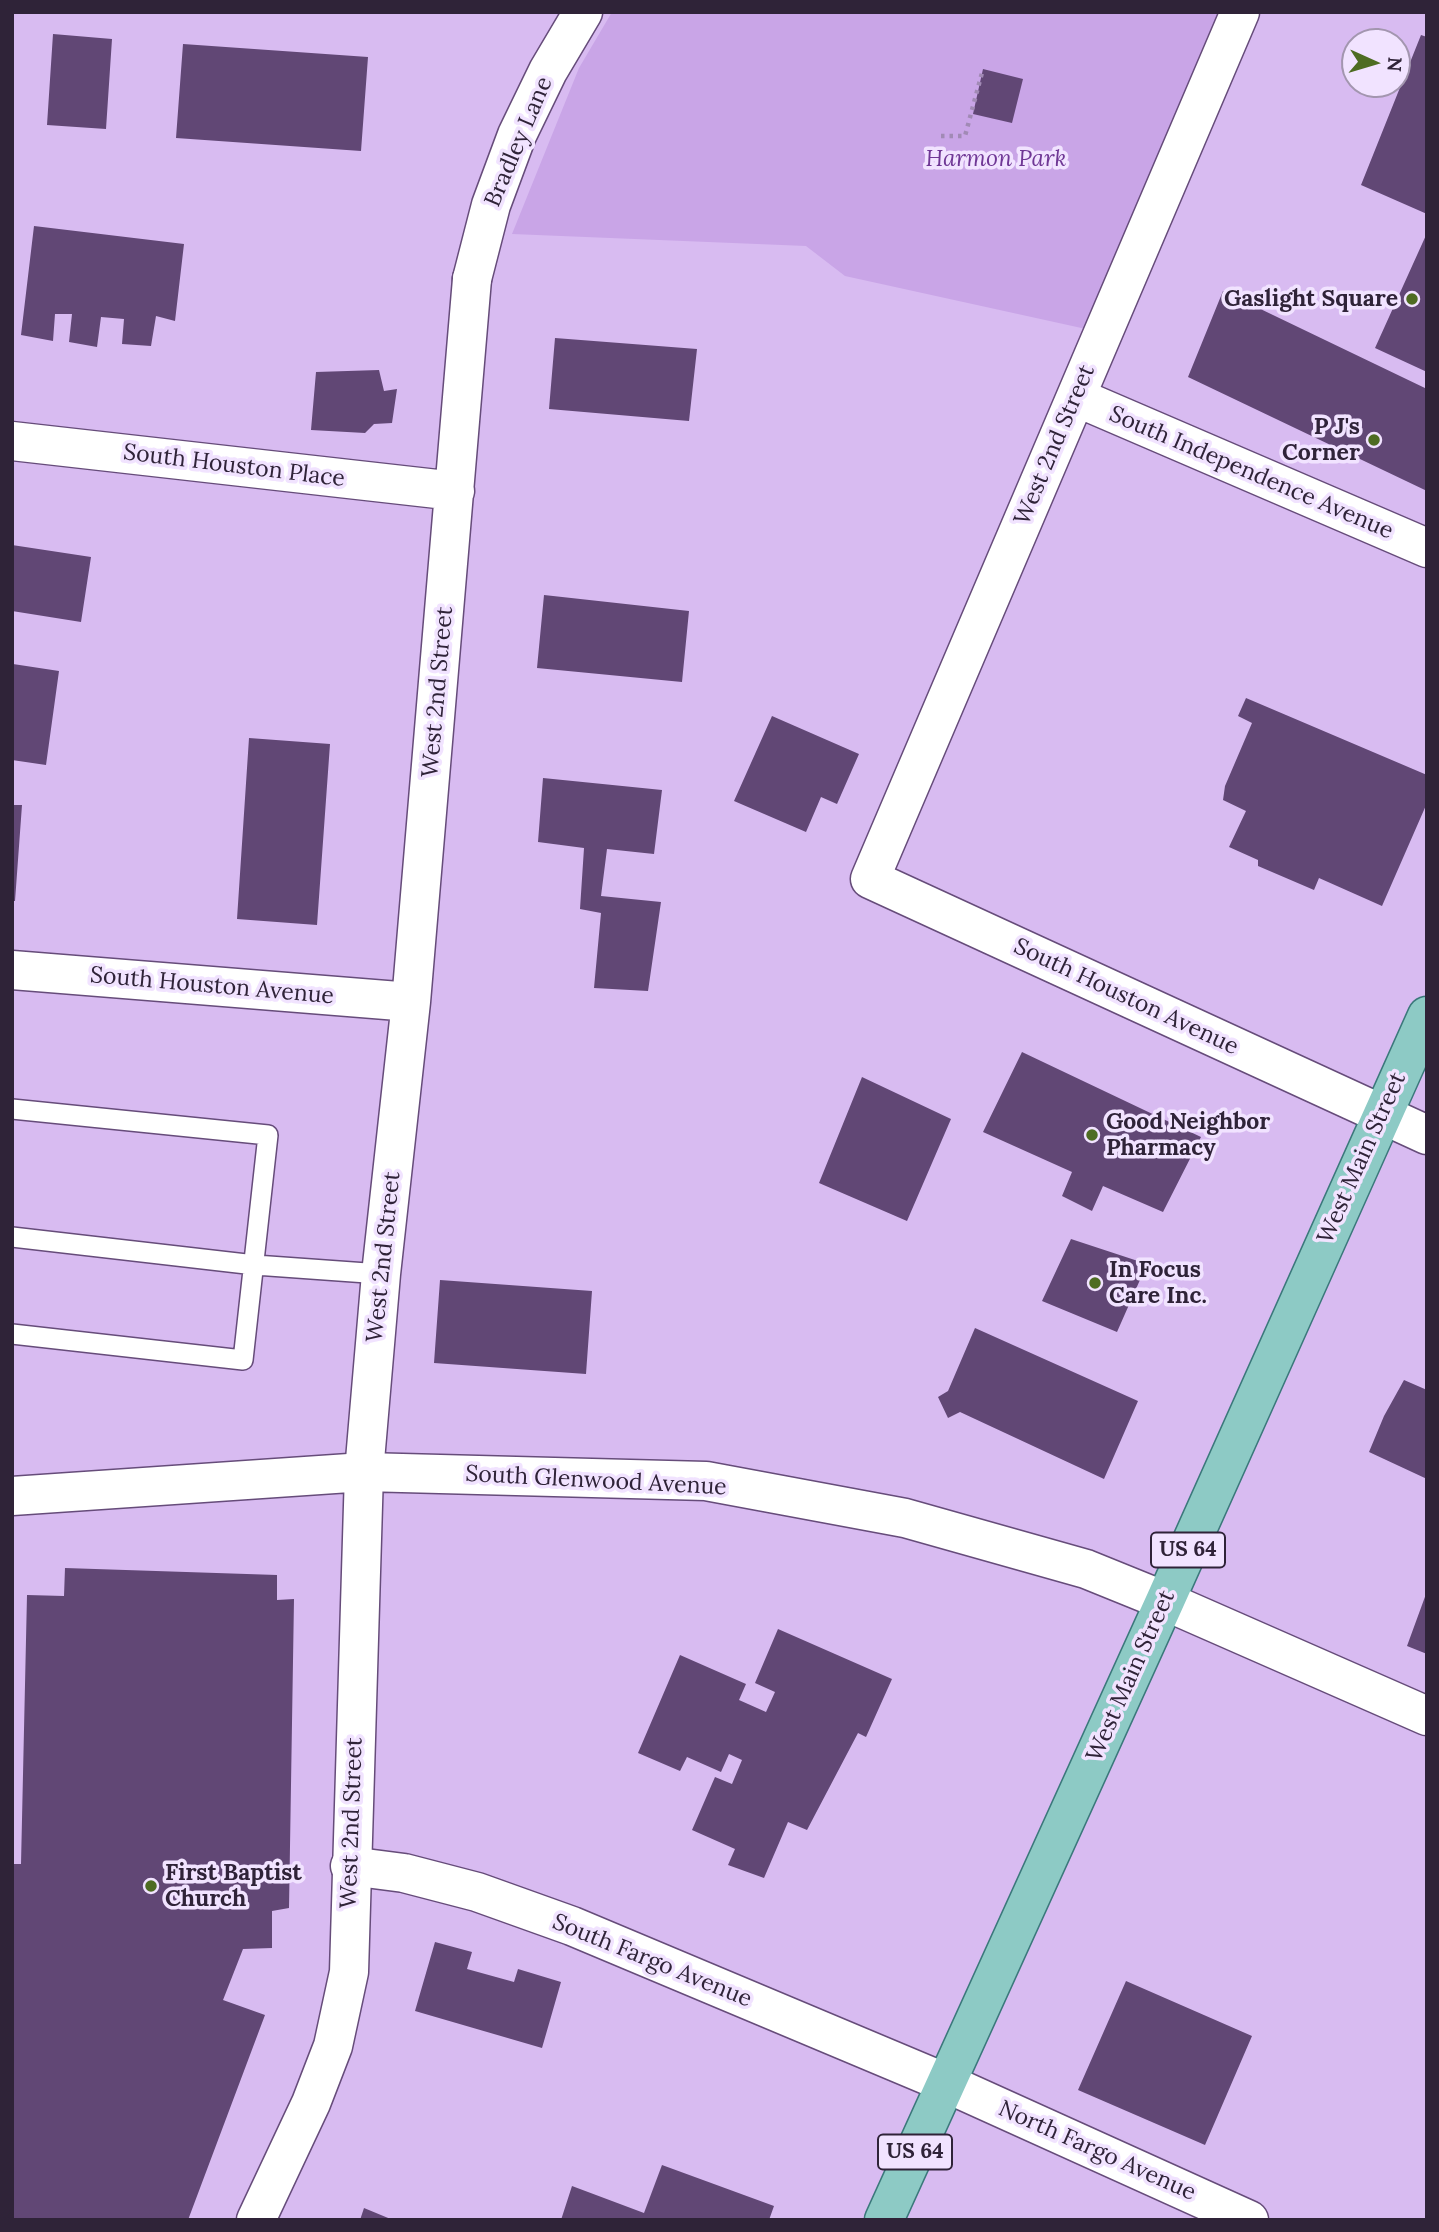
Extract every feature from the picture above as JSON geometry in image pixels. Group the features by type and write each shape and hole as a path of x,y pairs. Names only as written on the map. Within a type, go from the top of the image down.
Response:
{"main road":[{"name":"West Main Street","path":"884,2220 1427,1016"}],"street":[{"name":"Bradley Lane","path":"472,279 491,205 517,135 548,71 583,12"},
{"name":"West 2nd Street","path":"870,879 1240,12"},
{"name":"West 2nd Street","path":"256,2220 311,2103 333,2046 349,1972 350,1867 364,1472 381,1273 411,1002 472,279"},
{"name":"South Independence Avenue","path":"1076,397 1427,548"},
{"name":"South Houston Place","path":"12,440 455,491"},
{"name":"South Houston Avenue","path":"870,879 1427,1135"},
{"name":"South Houston Avenue","path":"12,970 411,1002"},
{"name":"South Glenwood Avenue","path":"12,1496 364,1472 706,1481 905,1518 1086,1569 1427,1716"},
{"name":"South Fargo Avenue","path":"350,1867 404,1873 477,1892 572,1926 946,2083"},
{"name":"North Fargo Avenue","path":"946,2083 1249,2220"}],"lane":[{"path":"12,1109 268,1135 243,1360 12,1334"},
{"path":"12,1237 255,1265 381,1273"}],"path":[{"path":"942,136 965,136 983,69"}],"green space":[{"name":"Harmon Park","path":"612,12 1221,12 1086,329 845,276 806,246 512,234 579,68"}],"building":[{"path":"53,34 112,39 106,129 47,125"},
{"path":"1421,35 1427,37 1427,214 1361,185 1396,98 1411,98 1411,60"},
{"path":"183,44 368,57 361,151 176,138"},
{"path":"983,69 1023,79 1012,123 973,114"},
{"path":"34,226 184,244 175,321 156,316 151,346 122,344 124,319 101,317 97,347 69,342 72,314 55,314 53,341 21,335"},
{"name":"Gaslight Square","path":"1427,233 1427,372 1375,348"},
{"name":"P J's Corner","path":"1223,291 1427,389 1427,491 1188,377"},
{"path":"555,338 697,349 689,421 549,409"},
{"path":"379,370 384,391 397,389 392,423 374,424 365,433 311,430 316,372"},
{"path":"12,545 91,557 81,622 12,611"},
{"path":"544,595 689,611 682,682 537,668"},
{"path":"13,664 59,671 46,765 12,760"},
{"path":"1246,698 1427,775 1427,803 1382,906 1319,878 1314,890 1258,866 1258,860 1229,847 1246,811 1223,800 1225,786 1252,723 1238,716"},
{"path":"772,716 859,754 837,804 821,797 806,832 734,801"},
{"path":"249,738 330,744 317,925 237,919"},
{"path":"543,778 662,790 654,854 607,849 601,896 661,902 648,991 594,988 601,913 580,909 584,848 538,842"},
{"path":"12,805 22,805 15,901 12,901"},
{"name":"Good Neighbor Pharmacy","path":"1022,1052 1201,1137 1163,1212 1103,1186 1092,1211 1062,1196 1072,1172 983,1132"},
{"path":"862,1077 951,1119 907,1221 819,1183"},
{"name":"In Focus Care Inc.","path":"1071,1239 1147,1264 1117,1332 1042,1301"},
{"path":"440,1280 592,1291 586,1374 434,1363"},
{"path":"975,1328 1138,1401 1104,1479 960,1412 948,1418 938,1397 948,1391"},
{"path":"1404,1380 1427,1390 1427,1479 1369,1452 1384,1416"},
{"name":"First Baptist Church","path":"65,1568 277,1575 277,1600 294,1599 289,1908 272,1911 272,1948 243,1949 223,2000 265,2015 188,2220 12,2220 12,1864 21,1864 27,1595 64,1596"},
{"path":"1427,1595 1427,1654 1407,1646"},
{"path":"778,1629 892,1679 866,1737 858,1733 807,1830 788,1822 764,1878 728,1865 735,1849 692,1830 715,1777 732,1784 742,1760 729,1754 721,1772 687,1757 680,1771 638,1753 680,1655 746,1684 739,1700 766,1712 775,1692 755,1683"},
{"path":"435,1942 472,1952 467,1969 514,1982 518,1969 561,1982 542,2048 415,2011"},
{"path":"1126,1981 1252,2036 1205,2145 1078,2090"},
{"path":"662,2165 774,2206 769,2220 561,2220 572,2186 644,2213"},
{"path":"364,2208 393,2220 360,2220"}],"place":[{"name":"Gaslight Square","path":"1412,299"},
{"name":"P J's Corner","path":"1374,440"},
{"name":"Good Neighbor Pharmacy","path":"1092,1135"},
{"name":"In Focus Care Inc.","path":"1095,1283"},
{"name":"First Baptist Church","path":"151,1886"}]}
